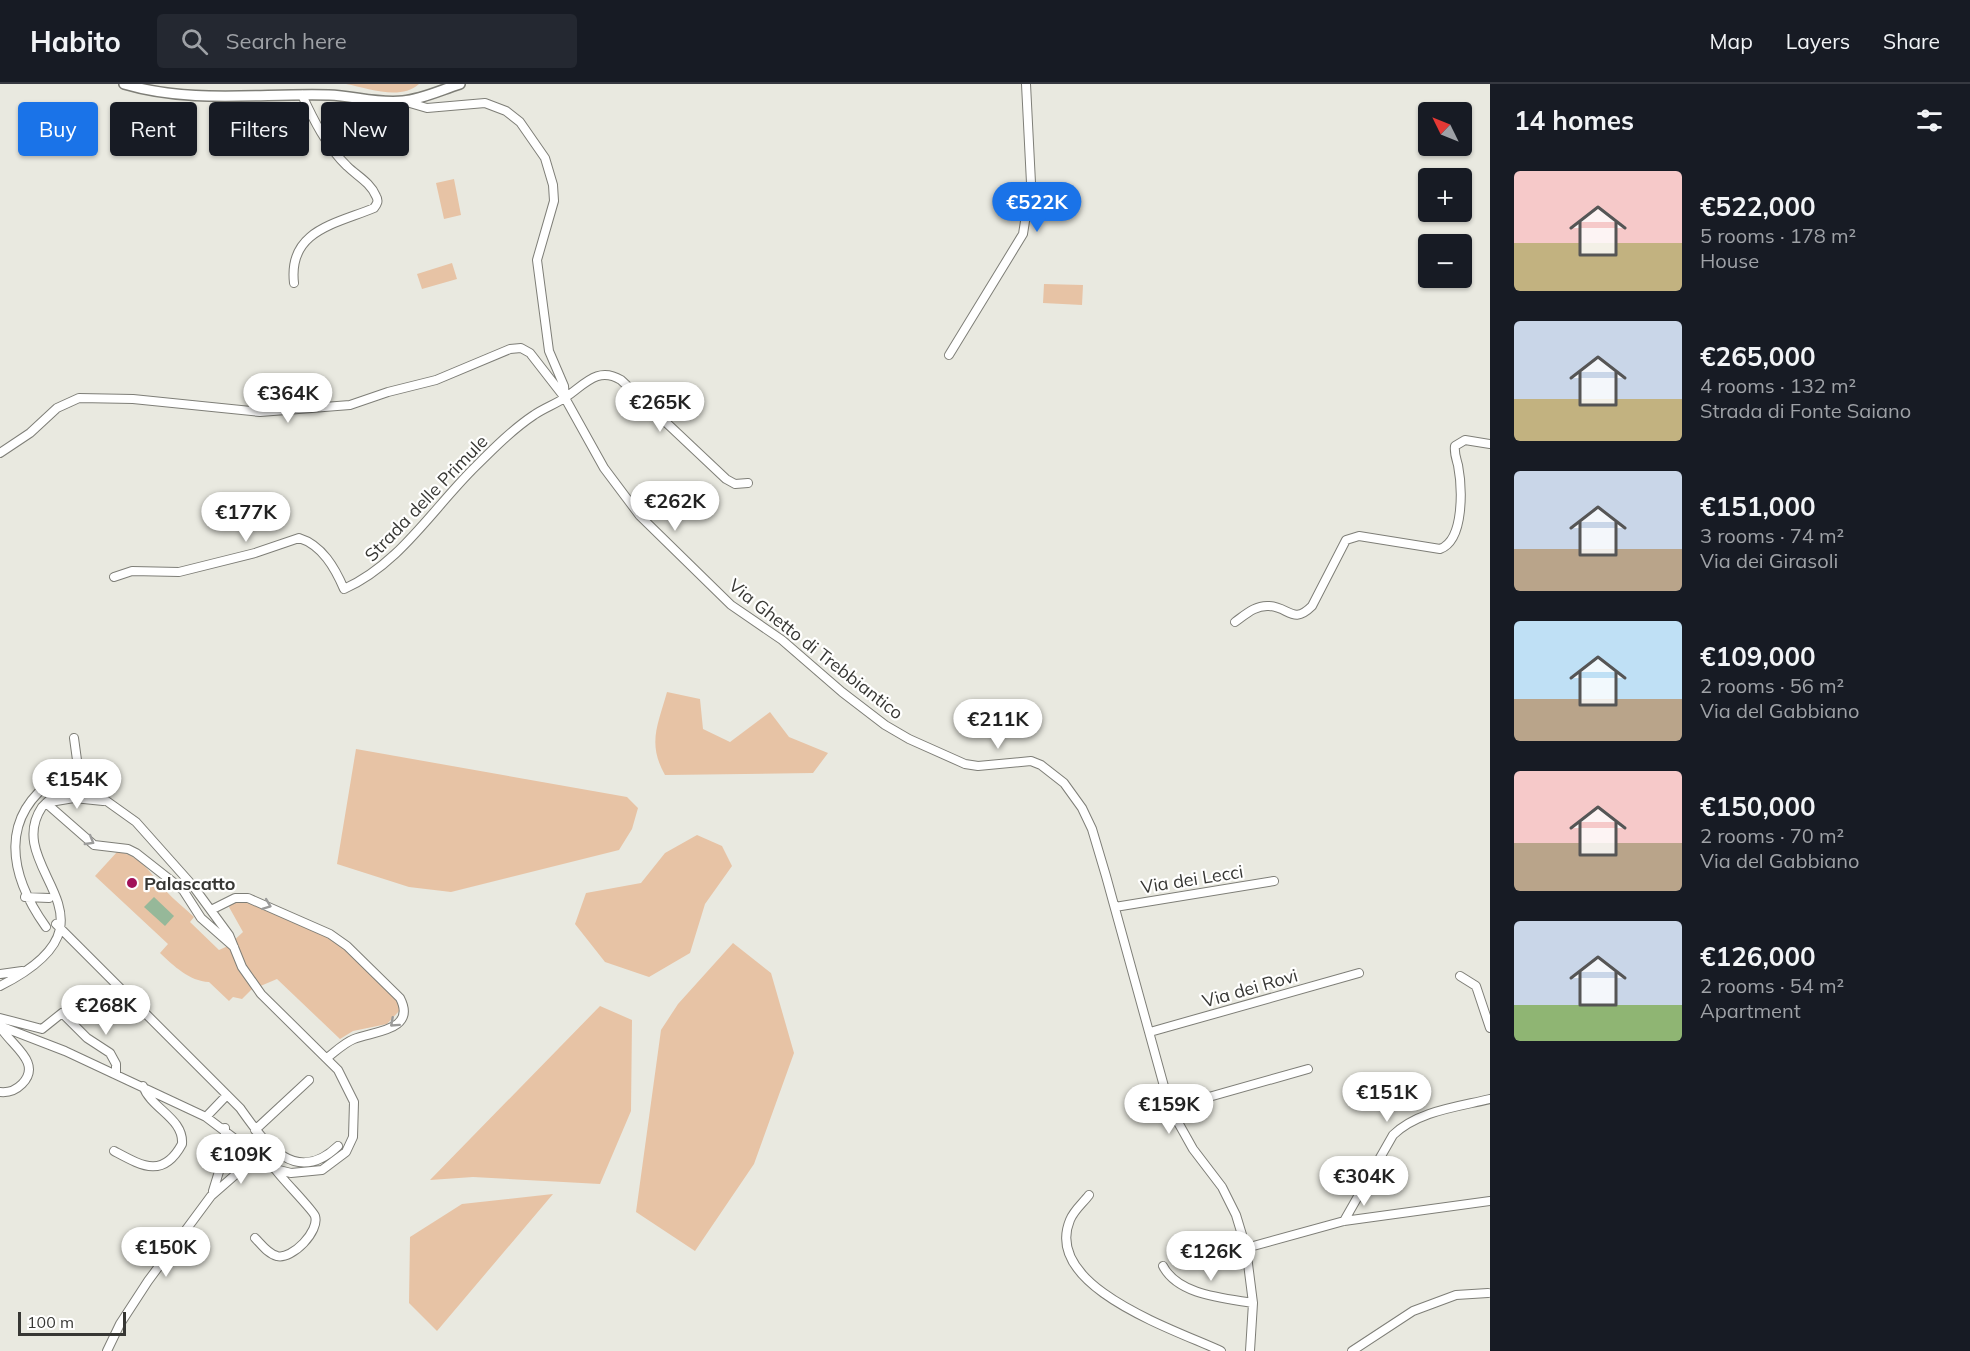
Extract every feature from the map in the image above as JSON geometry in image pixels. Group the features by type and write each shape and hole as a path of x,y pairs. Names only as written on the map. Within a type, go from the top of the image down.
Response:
{"main road":[{"path":"124,84 182,96 302,95 403,101 460,84"}],"street":[{"path":"949,355 1023,234 1031,183 1026,84"},
{"path":"294,282 294,258 308,238 325,227 374,208 378,203 377,197 368,184 336,153 311,116 302,95"},
{"path":"403,101 427,108 484,103 506,111 520,122 545,158 554,185 554,201 537,260 549,351 564,386 565,398"},
{"path":"0,453 30,433 57,408 79,398 133,399 260,412 350,405 388,392 436,380 510,349 522,348 530,353 565,398"},
{"path":"565,398 592,377 612,374 726,478 735,484 748,483"},
{"name":"Strada delle Primule","path":"114,577 132,571 179,572 255,553 299,538 318,548 337,573 344,589 379,569 474,468 508,436 536,414 565,398"},
{"name":"Via Ghetto di Trebbiantico","path":"565,398 604,468 640,516 732,605 782,640 842,692 909,739 965,764 978,766 1031,761 1052,771 1082,808 1092,829 1115,907 1170,1108 1193,1149 1222,1187 1236,1215 1246,1248 1252,1303 1250,1351"},
{"path":"1235,622 1260,607 1277,607 1295,615 1306,612 1312,606 1346,540 1359,536 1440,549 1445,547 1455,531 1461,506 1455,446 1466,440 1490,444"},
{"path":"74,738 80,782 136,822 213,909 242,967 261,994 327,1058 348,1086 354,1102 353,1137 346,1152 322,1170 291,1173 275,1169"},
{"path":"8,828 16,809 25,798 56,778"},
{"path":"27,861 24,849 27,827 46,803 69,786 80,782"},
{"path":"46,803 74,798 107,801"},
{"path":"46,803 94,845 128,849 136,853 183,890 201,918 234,947"},
{"path":"6,843 10,866 25,897 46,927"},
{"path":"38,881 49,898 56,924 227,1095 255,1130 282,1156 293,1162 306,1164 318,1160 338,1146"},
{"name":"Via dei Lecci","path":"1115,907 1274,881"},
{"path":"25,897 49,898"},
{"path":"213,909 235,898 248,898 320,929 347,946 400,998 403,1014 393,1027 352,1040 327,1058"},
{"path":"0,986 29,969 46,951 56,924"},
{"path":"0,974 29,969"},
{"name":"Via dei Rovi","path":"1150,1032 1359,972"},
{"path":"1460,976 1476,986 1490,1028"},
{"path":"0,1018 42,1029 62,1013 87,1038 110,1053 116,1064 116,1074"},
{"path":"0,1027 116,1074 206,1117 225,1128 275,1169 311,1210 315,1224 305,1239 291,1253 284,1256 270,1253 255,1238"},
{"path":"0,1027 7,1038 24,1055 30,1069 28,1076 15,1090 0,1092"},
{"path":"1170,1108 1308,1069"},
{"path":"255,1130 309,1080"},
{"path":"114,1151 142,1166 152,1167 170,1161 182,1144 179,1128 151,1102 143,1086"},
{"path":"206,1117 227,1095"},
{"path":"1344,1221 1393,1135 1403,1125 1416,1118 1490,1099"},
{"path":"211,1196 225,1152 225,1128"},
{"path":"107,1351 120,1324 148,1281 211,1196 243,1168 262,1160"},
{"path":"1089,1195 1073,1214 1066,1238 1068,1256 1078,1273 1100,1291 1127,1307 1221,1351"},
{"path":"1246,1248 1344,1221 1490,1201"},
{"path":"1163,1266 1167,1274 1178,1284 1211,1296 1252,1303"},
{"path":"1352,1351 1413,1311 1456,1295 1488,1293"}],"shaded area":[{"path":"346,84 419,84 403,92 393,93"},
{"path":"454,179 461,215 444,219 436,183"},
{"path":"452,263 457,279 422,289 417,274"},
{"path":"1044,284 1083,285 1082,305 1043,303"},
{"path":"667,692 700,699 703,729 730,742 770,712 789,737 828,753 813,773 665,775 656,753 655,743"},
{"path":"356,749 627,797 638,808 632,829 619,850 451,892 409,887 337,864"},
{"path":"697,835 722,846 732,866 705,904 690,953 649,977 605,962 575,924 586,893 641,883 665,853"},
{"path":"117,852 132,857 145,866 168,894 194,917 190,922 219,950 228,946 243,932 229,907 231,902 244,899 334,939 397,1000 400,1010 387,1024 353,1031 340,1039 277,979 251,990 242,999 233,997 229,1001 209,982 195,979 176,968 160,953 168,944 95,876"},
{"path":"154,897 174,916 165,926 144,907"},
{"path":"733,943 771,973 794,1053 754,1164 695,1251 636,1212 661,1030 678,1004"},
{"path":"600,1006 632,1020 631,1111 600,1184 473,1177 430,1180"},
{"path":"553,1194 437,1331 409,1303 410,1237 462,1204"}],"place":[{"name":"Palascatto","path":"132,883"}]}
